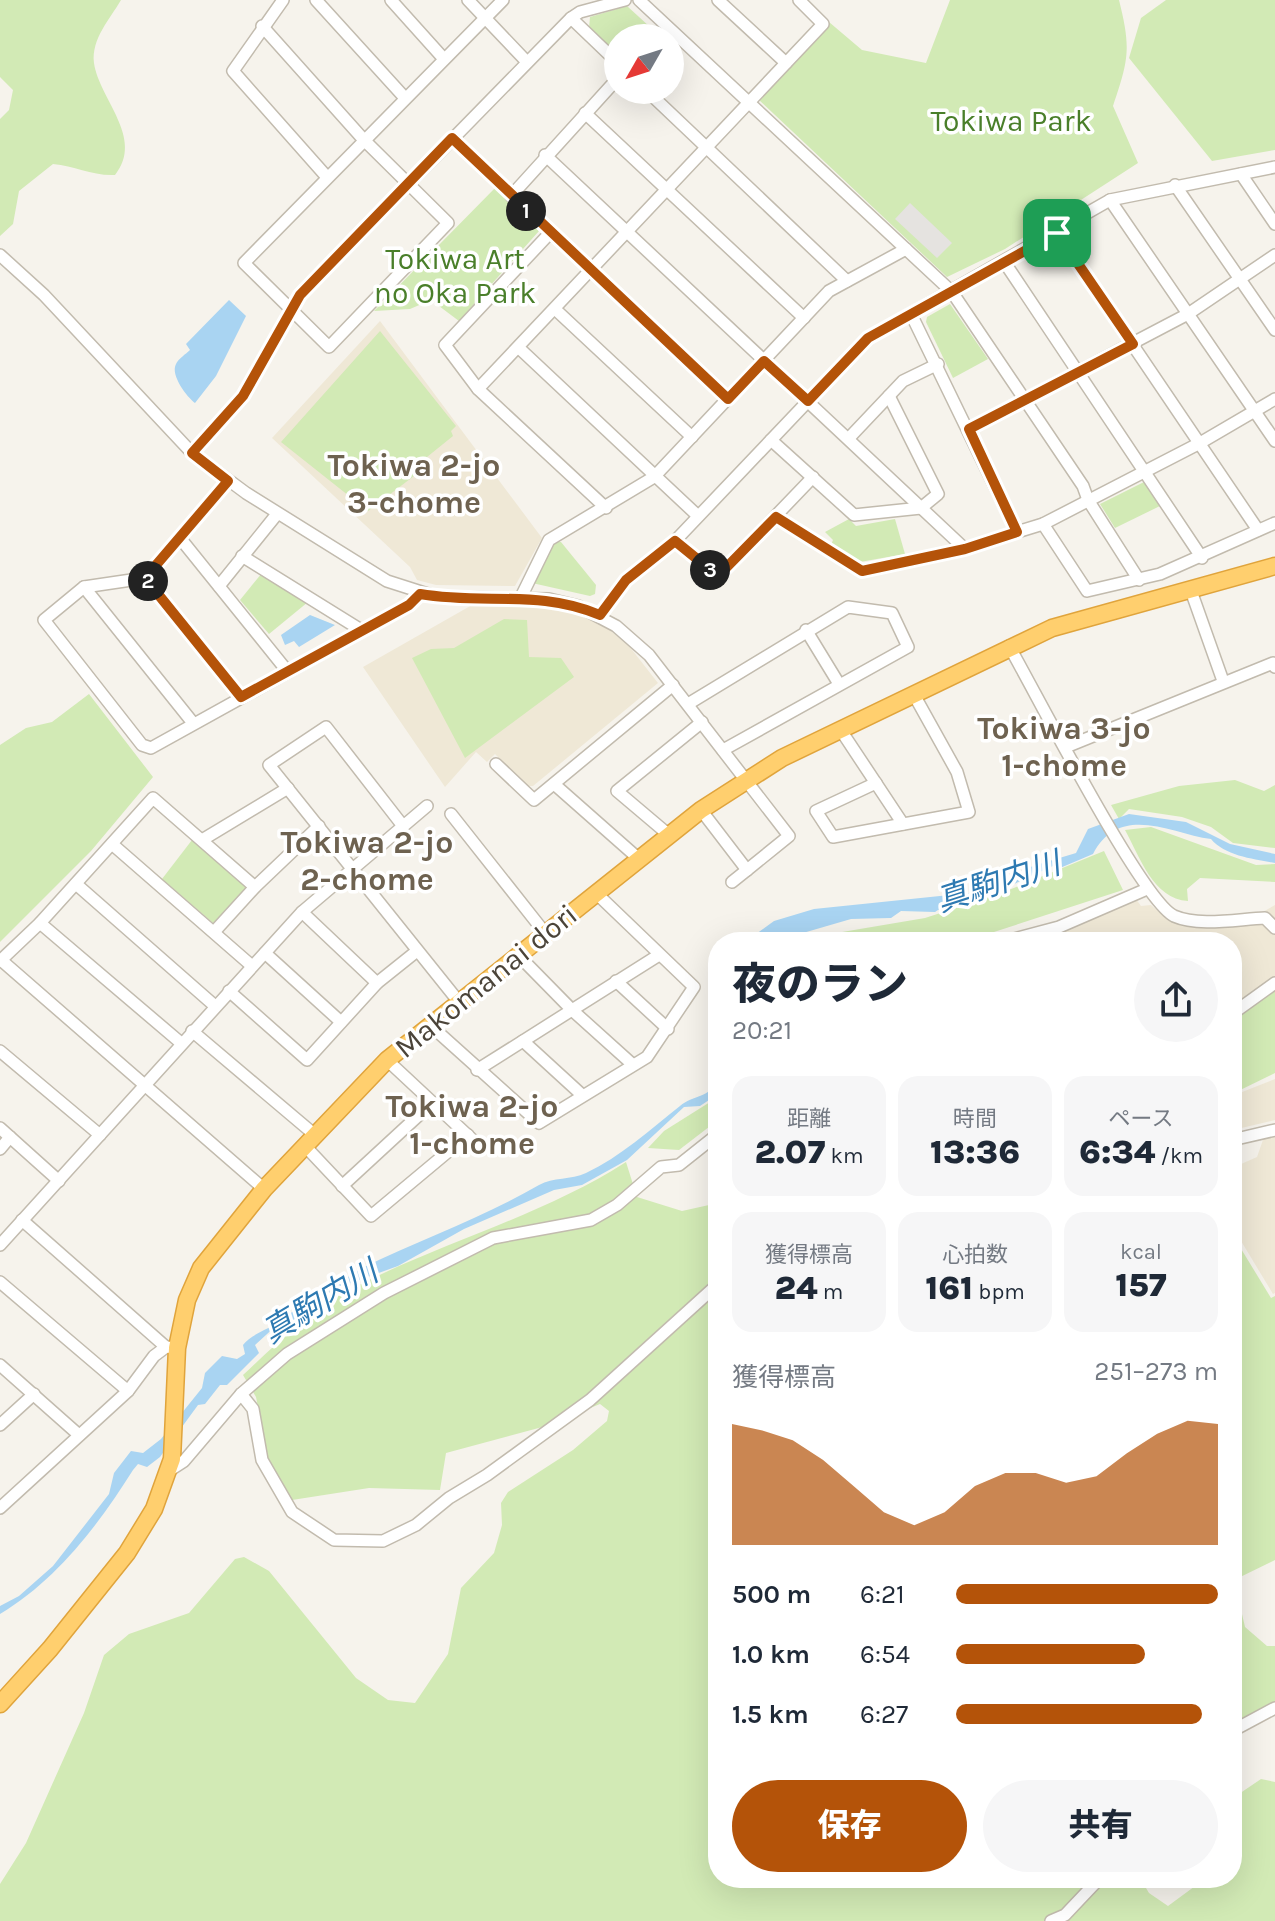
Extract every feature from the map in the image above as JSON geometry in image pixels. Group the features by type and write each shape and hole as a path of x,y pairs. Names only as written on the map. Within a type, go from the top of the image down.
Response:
{"highway":[{"name":"Makomanai dori","path":"0,1704 50,1649 127,1553 154,1509 171,1464 176,1402 172,1348 201,1268 264,1189 387,1060 669,835 745,779 1009,646 1088,615 1275,566"}],"street":[{"path":"283,0 233,71 326,176"},
{"path":"316,0 405,98"},
{"path":"391,0 444,59"},
{"path":"468,0 527,62"},
{"path":"262,26 363,139 448,223 329,347 244,263 326,176 363,139 405,98 503,0"},
{"path":"192,453 243,396 291,308 407,183 571,18 580,12 625,0"},
{"path":"639,0 952,292 1083,486 1088,500 1139,580"},
{"path":"718,0 786,63"},
{"path":"478,389 556,310 823,24 799,0"},
{"path":"571,18 604,50"},
{"path":"511,196 604,93"},
{"path":"661,104 847,281"},
{"path":"585,113 804,318"},
{"path":"452,138 728,399"},
{"path":"545,155 965,549"},
{"path":"600,615 626,580 675,541 868,338 1005,263 1110,200 1275,167"},
{"path":"1241,174 1275,224"},
{"path":"1175,185 1275,330"},
{"path":"1110,200 1275,441"},
{"path":"550,233 445,345 478,389 606,508"},
{"path":"1057,233 1258,530"},
{"path":"521,597 549,540 654,477 829,291 906,249"},
{"path":"0,255 44,295 192,453 277,514 387,581 420,594 463,599 549,599 600,615 634,641 673,685 789,836 732,882"},
{"path":"969,429 1188,314 1275,255"},
{"path":"1005,263 1202,558"},
{"path":"556,310 692,437"},
{"path":"911,314 938,364 1017,532"},
{"path":"519,348 698,516"},
{"path":"849,438 903,381 938,364"},
{"path":"771,440 854,515 921,508 938,494 889,396"},
{"path":"776,517 862,571 965,549 1043,524 1200,443 1275,399"},
{"path":"675,541 718,576 813,477"},
{"path":"228,481 145,578 84,587 44,620 142,745 151,748 409,605 420,594"},
{"path":"219,586 277,514"},
{"path":"1043,524 1087,591 1139,580 1202,558 1275,523"},
{"path":"180,538 288,672"},
{"path":"242,556 361,630"},
{"path":"145,578 241,697"},
{"path":"84,587 193,723"},
{"path":"1190,588 1223,681"},
{"path":"688,704 848,607 892,613 908,647 723,750"},
{"path":"806,630 839,684"},
{"path":"1009,646 1136,871 1161,907 1183,919 1265,918 1275,928"},
{"path":"1066,747 1223,681 1273,663 1275,667"},
{"path":"496,764 534,800 673,685"},
{"path":"876,783 816,811 833,837 969,812 957,772 913,693"},
{"path":"669,835 617,791 702,722"},
{"path":"403,826 326,727 269,765 459,1002"},
{"path":"840,729 903,824"},
{"path":"554,784 639,859"},
{"path":"202,840 288,788"},
{"path":"255,887 153,798 40,923 1,961 264,1189"},
{"path":"0,1245 302,912 351,867 427,806"},
{"path":"701,810 747,870"},
{"path":"451,814 545,933"},
{"path":"214,932 255,887 319,826"},
{"path":"112,844 252,966"},
{"path":"76,884 215,1006"},
{"path":"1040,932 1147,889"},
{"path":"430,1025 539,1123 647,1057 694,987 596,893"},
{"path":"302,912 377,983"},
{"path":"40,923 181,1043"},
{"path":"229,991 307,1060 377,983 417,951"},
{"path":"265,953 341,1022"},
{"path":"518,955 572,1010 632,1064"},
{"path":"477,1070 659,955"},
{"path":"616,981 668,1029"},
{"path":"1242,1007 1275,983"},
{"path":"192,1031 310,1141 342,1186 371,1216 472,1139 387,1060"},
{"path":"523,1041 582,1095"},
{"path":"0,1051 100,1135"},
{"path":"342,1186 432,1103"},
{"path":"0,1128 59,1181"},
{"path":"1242,1138 1275,1130"},
{"path":"0,1149 10,1137"},
{"path":"171,1464 184,1461 241,1394 287,1354 384,1293 493,1238 591,1220 617,1205 661,1167 679,1165 708,1142"},
{"path":"0,1508 128,1391 154,1356 172,1348 22,1220"},
{"path":"0,1282 128,1391"},
{"path":"241,1394 253,1409 262,1460 292,1512 334,1540 383,1541 416,1525 449,1498 487,1475 590,1400 708,1293"},
{"path":"0,1365 79,1435"},
{"path":"0,1425 34,1394"},
{"path":"1242,1726 1275,1708"},
{"path":"1051,1921 1065,1915 1091,1888"}],"shaded area":[{"path":"910,203 952,243 937,258 895,219"},
{"path":"380,321 542,538 515,586 436,585 417,580 410,567 272,438"},
{"path":"472,605 571,610 605,626 629,646 658,683 533,786 527,786 495,754 487,762 476,752 445,787 363,667"},
{"path":"1136,899 1141,906 1151,905 1168,920 1215,924 1245,922 1275,905 1275,980 1242,1000 1242,932 1042,932"},
{"path":"1275,1079 1275,1120 1242,1128 1242,1092"},
{"path":"1275,1134 1273,1294 1242,1243 1242,1164 1257,1157 1264,1137"}],"green space":[{"path":"0,0 121,0 98,38 94,63 118,119 125,147 123,161 115,175 53,164 19,191 13,224 0,236 0,119 9,110 13,90 0,77"},
{"name":"Tokiwa Park","path":"950,0 1119,0 1127,42 1113,106 1138,163 1005,249 947,277 758,99 829,22 862,50 926,63"},
{"path":"1166,0 1275,0 1275,150 1212,161 1129,58 1141,18"},
{"path":"627,6 647,24 604,24 604,42 589,28 590,17"},
{"name":"Tokiwa Art no Oka Park","path":"495,188 539,231 459,321 431,300 410,309 374,311"},
{"path":"950,304 988,359 953,378 926,322 927,317"},
{"path":"380,331 456,426 451,431 453,436 427,457 431,463 368,511 281,442"},
{"path":"1144,482 1160,506 1115,528 1100,504"},
{"path":"849,519 856,526 895,519 905,554 860,562 831,545 833,540 825,532"},
{"path":"554,542 561,542 596,585 595,594 590,596 532,583"},
{"path":"262,573 308,602 269,634 240,600"},
{"path":"504,619 527,620 529,657 561,658 574,677 465,758 412,658 431,649 454,648"},
{"path":"89,694 153,777 91,851 0,942 0,745 26,728 52,722"},
{"path":"1235,780 1264,791 1275,785 1275,848 1233,843 1211,827 1182,817 1129,809 1119,819 1111,805 1179,786"},
{"path":"1151,827 1256,865 1275,864 1275,882 1200,878 1187,889 1188,901 1176,898 1166,893 1149,875 1125,830"},
{"path":"192,840 247,888 213,923 162,879"},
{"path":"1104,851 1123,890 994,932 842,932 925,918 999,894"},
{"path":"1275,989 1275,1073 1242,1089 1242,1014"},
{"path":"708,1103 708,1128 679,1150 648,1148 664,1131"},
{"path":"626,1162 637,1197 682,1211 708,1205 708,1888 1146,1888 1168,1906 1192,1888 1242,1888 1242,1792 1261,1779 1275,1782 1275,1921 0,1921 0,1884 26,1843 84,1713 104,1655 129,1634 189,1613 235,1559 244,1557 269,1571 356,1678 388,1700 415,1703 448,1654 461,1588 494,1553 502,1525 501,1503 508,1492 573,1450 607,1421 609,1411 600,1404 546,1426 446,1453 440,1490 369,1488 292,1500 268,1458 256,1397 243,1375 281,1339 338,1296 421,1256 594,1181"},
{"path":"1242,1250 1271,1298 1275,1296 1275,1560 1242,1576"},
{"path":"1242,1614 1245,1627 1267,1646 1275,1646 1275,1704 1242,1723"}],"water":[{"path":"229,300 246,316 216,376 195,403 177,380 176,364 190,350 186,344"},
{"path":"310,615 335,625 299,647 294,641 285,645 281,635"},
{"name":"真駒内川","path":"1129,814 1186,822 1230,844 1275,854 1275,863 1232,853 1211,839 1148,825 1132,825 1117,829 1104,838 1093,854 1060,868 1053,866 1001,890 950,902 935,912 901,911 891,918 851,919 806,932 759,932 774,921 814,909 969,893 1033,866 1076,853 1088,829"},
{"path":"708,1092 708,1101 700,1106 684,1107 627,1160 582,1185 554,1190 464,1229 398,1266 340,1287 301,1313 298,1324 287,1328 278,1324 255,1345 259,1353 227,1385 220,1385 205,1404 198,1405 160,1457 147,1467 138,1464 91,1530 58,1568 0,1614 0,1606 19,1596 53,1566 109,1494 114,1473 131,1451 143,1453 161,1439 202,1388 205,1373 222,1356 237,1359 245,1354 243,1345 251,1337 364,1267 475,1218 544,1182 580,1175 599,1167 685,1102"}],"district":[{"name":"Tokiwa 2-jo 3-chome","path":"414,484"},
{"name":"Tokiwa 3-jo 1-chome","path":"1064,746"},
{"name":"Tokiwa 2-jo 2-chome","path":"367,860"},
{"name":"Tokiwa 2-jo 1-chome","path":"472,1124"}],"route":[{"path":"452,138 728,399 764,361 808,401 868,338 1057,233 1133,344 969,429 1017,532 965,549 862,571 776,517 718,576 675,541 626,580 600,615 549,599 463,599 420,594 409,605 241,697 145,578 228,481 192,453 243,396 300,295 452,138"}]}
